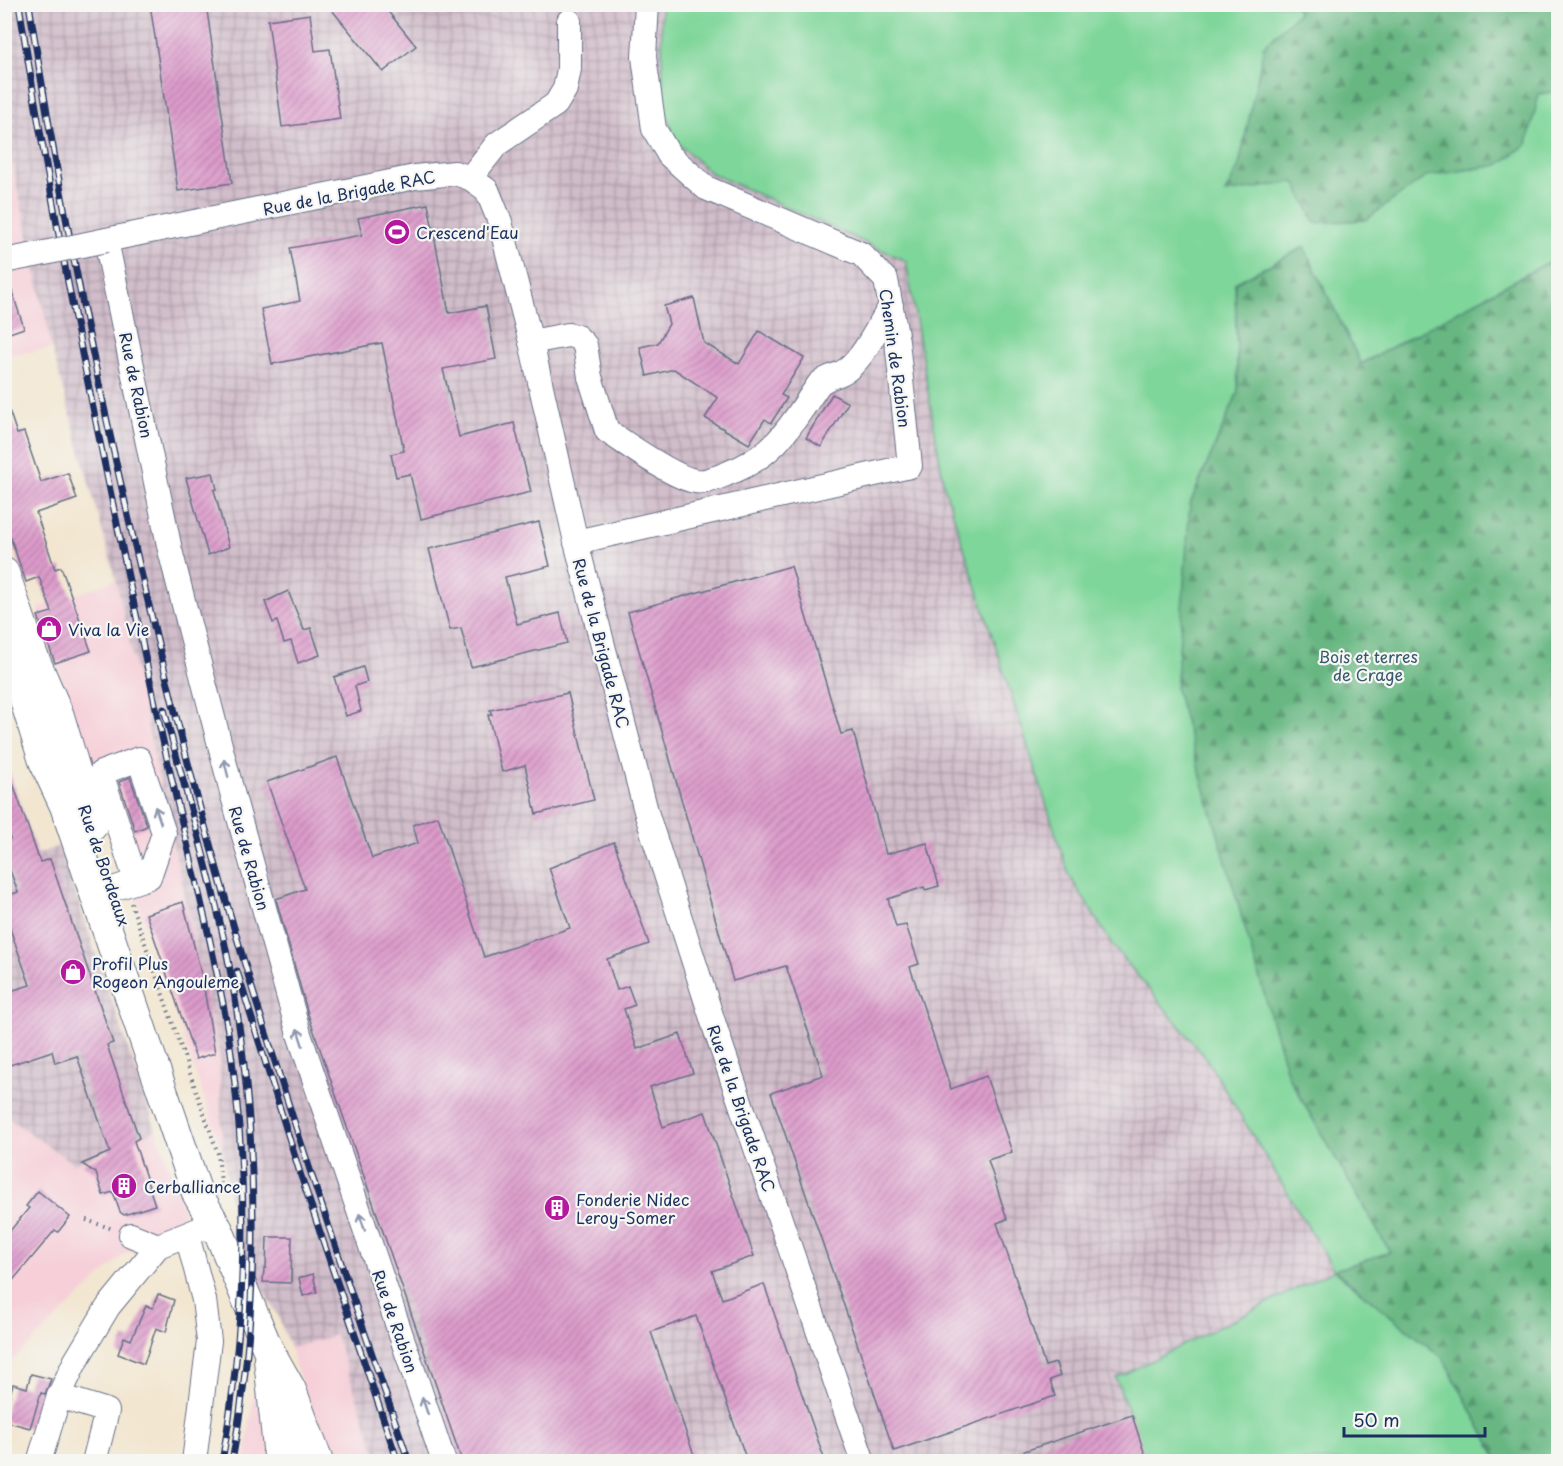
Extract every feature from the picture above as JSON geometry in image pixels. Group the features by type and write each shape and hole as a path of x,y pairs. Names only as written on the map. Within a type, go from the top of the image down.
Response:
{"main road":[{"name":"Rue de Bordeaux","path":"4,573 32,654 32,681 45,761 65,806 197,1192 218,1230 267,1347 291,1390 312,1459"},
{"name":"Rue de Bordeaux","path":"4,633 90,775 81,794 125,885 192,1122 216,1189 218,1230"},
{"name":"Rue de Bordeaux","path":"267,1347 278,1449 282,1461"}],"street":[{"name":"Chemin de Rabion","path":"576,542 910,466 897,341 886,280 861,254 706,188 669,155 654,129 644,57 647,4"},
{"path":"470,178 496,144 556,104 565,89 569,69 569,21"},
{"name":"Rue de la Brigade RAC","path":"4,261 415,177 454,173 470,178 487,190 500,222 531,342 576,542 646,815 717,1034 863,1461"},
{"name":"Rue de Rabion","path":"106,240 132,357 170,550 236,807 299,1034 444,1461"},
{"path":"531,342 568,335 577,337 585,345 590,377 607,431 680,476 696,482 747,467 766,455 819,384 828,376 847,370 891,306"},
{"path":"4,601 191,1145 216,1189"},
{"path":"90,775 139,759 164,833 149,877 125,885"},
{"path":"39,1461 59,1396 75,1362 108,1307 158,1246 203,1228 218,1230"},
{"path":"131,1235 158,1246"},
{"path":"187,1235 204,1300 209,1341 194,1461"},
{"path":"59,1396 107,1411 93,1461"}],"path":[{"path":"125,885 218,1154 216,1189"},
{"path":"86,1220 131,1235"}],"shaded area":[{"path":"4,5 661,5 663,93 711,173 906,261 916,328 1113,946 1206,1058 1334,1270 1116,1378 1146,1461 379,1461 335,1335 290,1348 278,1315 237,1247 223,1155 219,1055 116,580 52,349 5,130"},
{"path":"4,130 52,349 5,355 4,355"},
{"path":"116,580 219,1055 223,1155 38,608"},
{"path":"59,846 156,1130 74,1164 5,1116 5,866"},
{"path":"5,1116 74,1164 156,1130 187,1219 122,1256 5,1368"},
{"path":"335,1334 379,1461 325,1461 290,1348"},
{"path":"257,1371 286,1461 244,1462"}],"green space":[{"path":"661,4 1558,5 1558,257 1361,364 1304,247 1235,283 1238,392 1190,504 1288,1076 1391,1253 1335,1271 1443,1358 1499,1461 1146,1461 1116,1378 1334,1270 1206,1058 1113,946 1069,875 944,486 906,261 711,173 677,142 667,116 663,93"},
{"path":"1294,5 1558,5 1558,91 1539,94 1527,144 1498,165 1427,176 1365,220 1315,223 1295,182 1225,193 1239,166 1264,46 1299,12"},
{"name":"Bois et terres de Crage","path":"1304,247 1361,364 1558,257 1558,1461 1499,1461 1443,1358 1334,1270 1390,1252 1288,1076 1176,690 1190,504 1238,392 1235,283"}],"building":[{"path":"150,4 206,4 232,183 178,191"},
{"path":"327,4 382,4 416,46 383,72"},
{"path":"310,14 315,51 330,49 340,119 282,127 268,20"},
{"path":"428,204 449,313 486,306 496,359 443,369 459,437 514,423 531,492 421,519 410,474 396,477 391,454 404,451 382,343 272,364 261,309 300,301 290,248 362,235 358,218"},
{"path":"4,279 8,279 24,328 4,335"},
{"path":"694,298 704,343 739,364 759,331 804,358 781,395 787,398 771,423 765,419 749,444 705,418 718,398 674,369 647,376 640,347 658,343 669,324 664,306"},
{"path":"832,394 848,403 821,447 806,438"},
{"path":"4,404 7,404 17,434 24,432 41,482 68,473 77,499 36,513 55,569 61,567 91,651 55,663 38,616 52,612 39,577 26,582 4,519"},
{"path":"213,473 217,489 214,490 229,547 208,555 186,478"},
{"path":"539,522 550,566 505,577 517,624 560,613 567,643 471,667 461,628 450,630 429,549"},
{"path":"791,566 841,734 853,731 886,854 927,843 939,886 925,890 924,887 888,899 896,927 906,925 919,964 910,967 951,1089 986,1076 1012,1152 988,1160 1007,1219 997,1223 1045,1366 1056,1363 1060,1376 1050,1380 1055,1396 894,1451 771,1093 823,1075 786,966 733,981 628,612"},
{"path":"288,591 304,630 311,628 320,655 298,663 291,641 284,643 277,621 273,623 265,602"},
{"path":"363,667 367,682 355,686 361,711 346,716 334,677"},
{"path":"568,693 594,800 536,814 525,765 502,772 488,715 492,715 490,710"},
{"name":"Fonderie Nidec Leroy-Somer","path":"337,757 372,858 418,843 413,825 438,816 484,957 570,928 549,868 614,842 649,944 607,959 617,990 628,986 635,1005 624,1009 637,1049 680,1034 693,1073 650,1087 663,1127 705,1112 754,1256 712,1271 722,1299 764,1284 825,1461 747,1461 696,1316 651,1332 696,1461 462,1461 308,1014 276,899 305,889 267,782"},
{"path":"7,766 40,862 50,859 113,1043 107,1045 139,1138 134,1141 155,1205 124,1215 120,1212 113,1192 103,1195 96,1173 82,1164 110,1152 77,1056 55,1063 52,1051 4,1067 4,993 30,985 4,912 4,897 18,892 4,854 4,841 10,839 4,823 4,767"},
{"path":"130,777 147,826 135,831 119,782"},
{"path":"183,902 202,977 215,1053 196,1059 146,914"},
{"path":"38,1191 70,1217 58,1232 55,1230 4,1291 4,1238 29,1208 26,1206"},
{"path":"267,1237 292,1237 291,1283 263,1282"},
{"path":"313,1274 317,1292 303,1296 299,1278"},
{"path":"158,1294 174,1300 166,1332 156,1328 144,1364 118,1354 124,1337 131,1340 146,1306 153,1308"},
{"path":"31,1374 51,1379 45,1394 41,1393 30,1428 4,1421 13,1384 27,1388"},
{"path":"1132,1415 1147,1461 1001,1461 1001,1459"}],"railway":[{"path":"19,4 49,182 83,359 157,713 221,992 228,1032 240,1139 243,1247 237,1355 222,1462"},
{"path":"29,4 60,186 95,366 178,724 257,1003 316,1187 409,1462"},
{"path":"164,709 211,885 227,956 242,1050 248,1109 252,1168 252,1286 248,1345 232,1462"},
{"path":"237,971 300,1173 398,1462"}],"place":[{"name":"Crescend'Eau","path":"397,232"},
{"name":"Viva la Vie","path":"49,629"},
{"name":"Profil Plus Rogeon Angouleme","path":"73,972"},
{"name":"Cerballiance","path":"124,1186"},
{"name":"Fonderie Nidec Leroy-Somer","path":"557,1208"}]}
